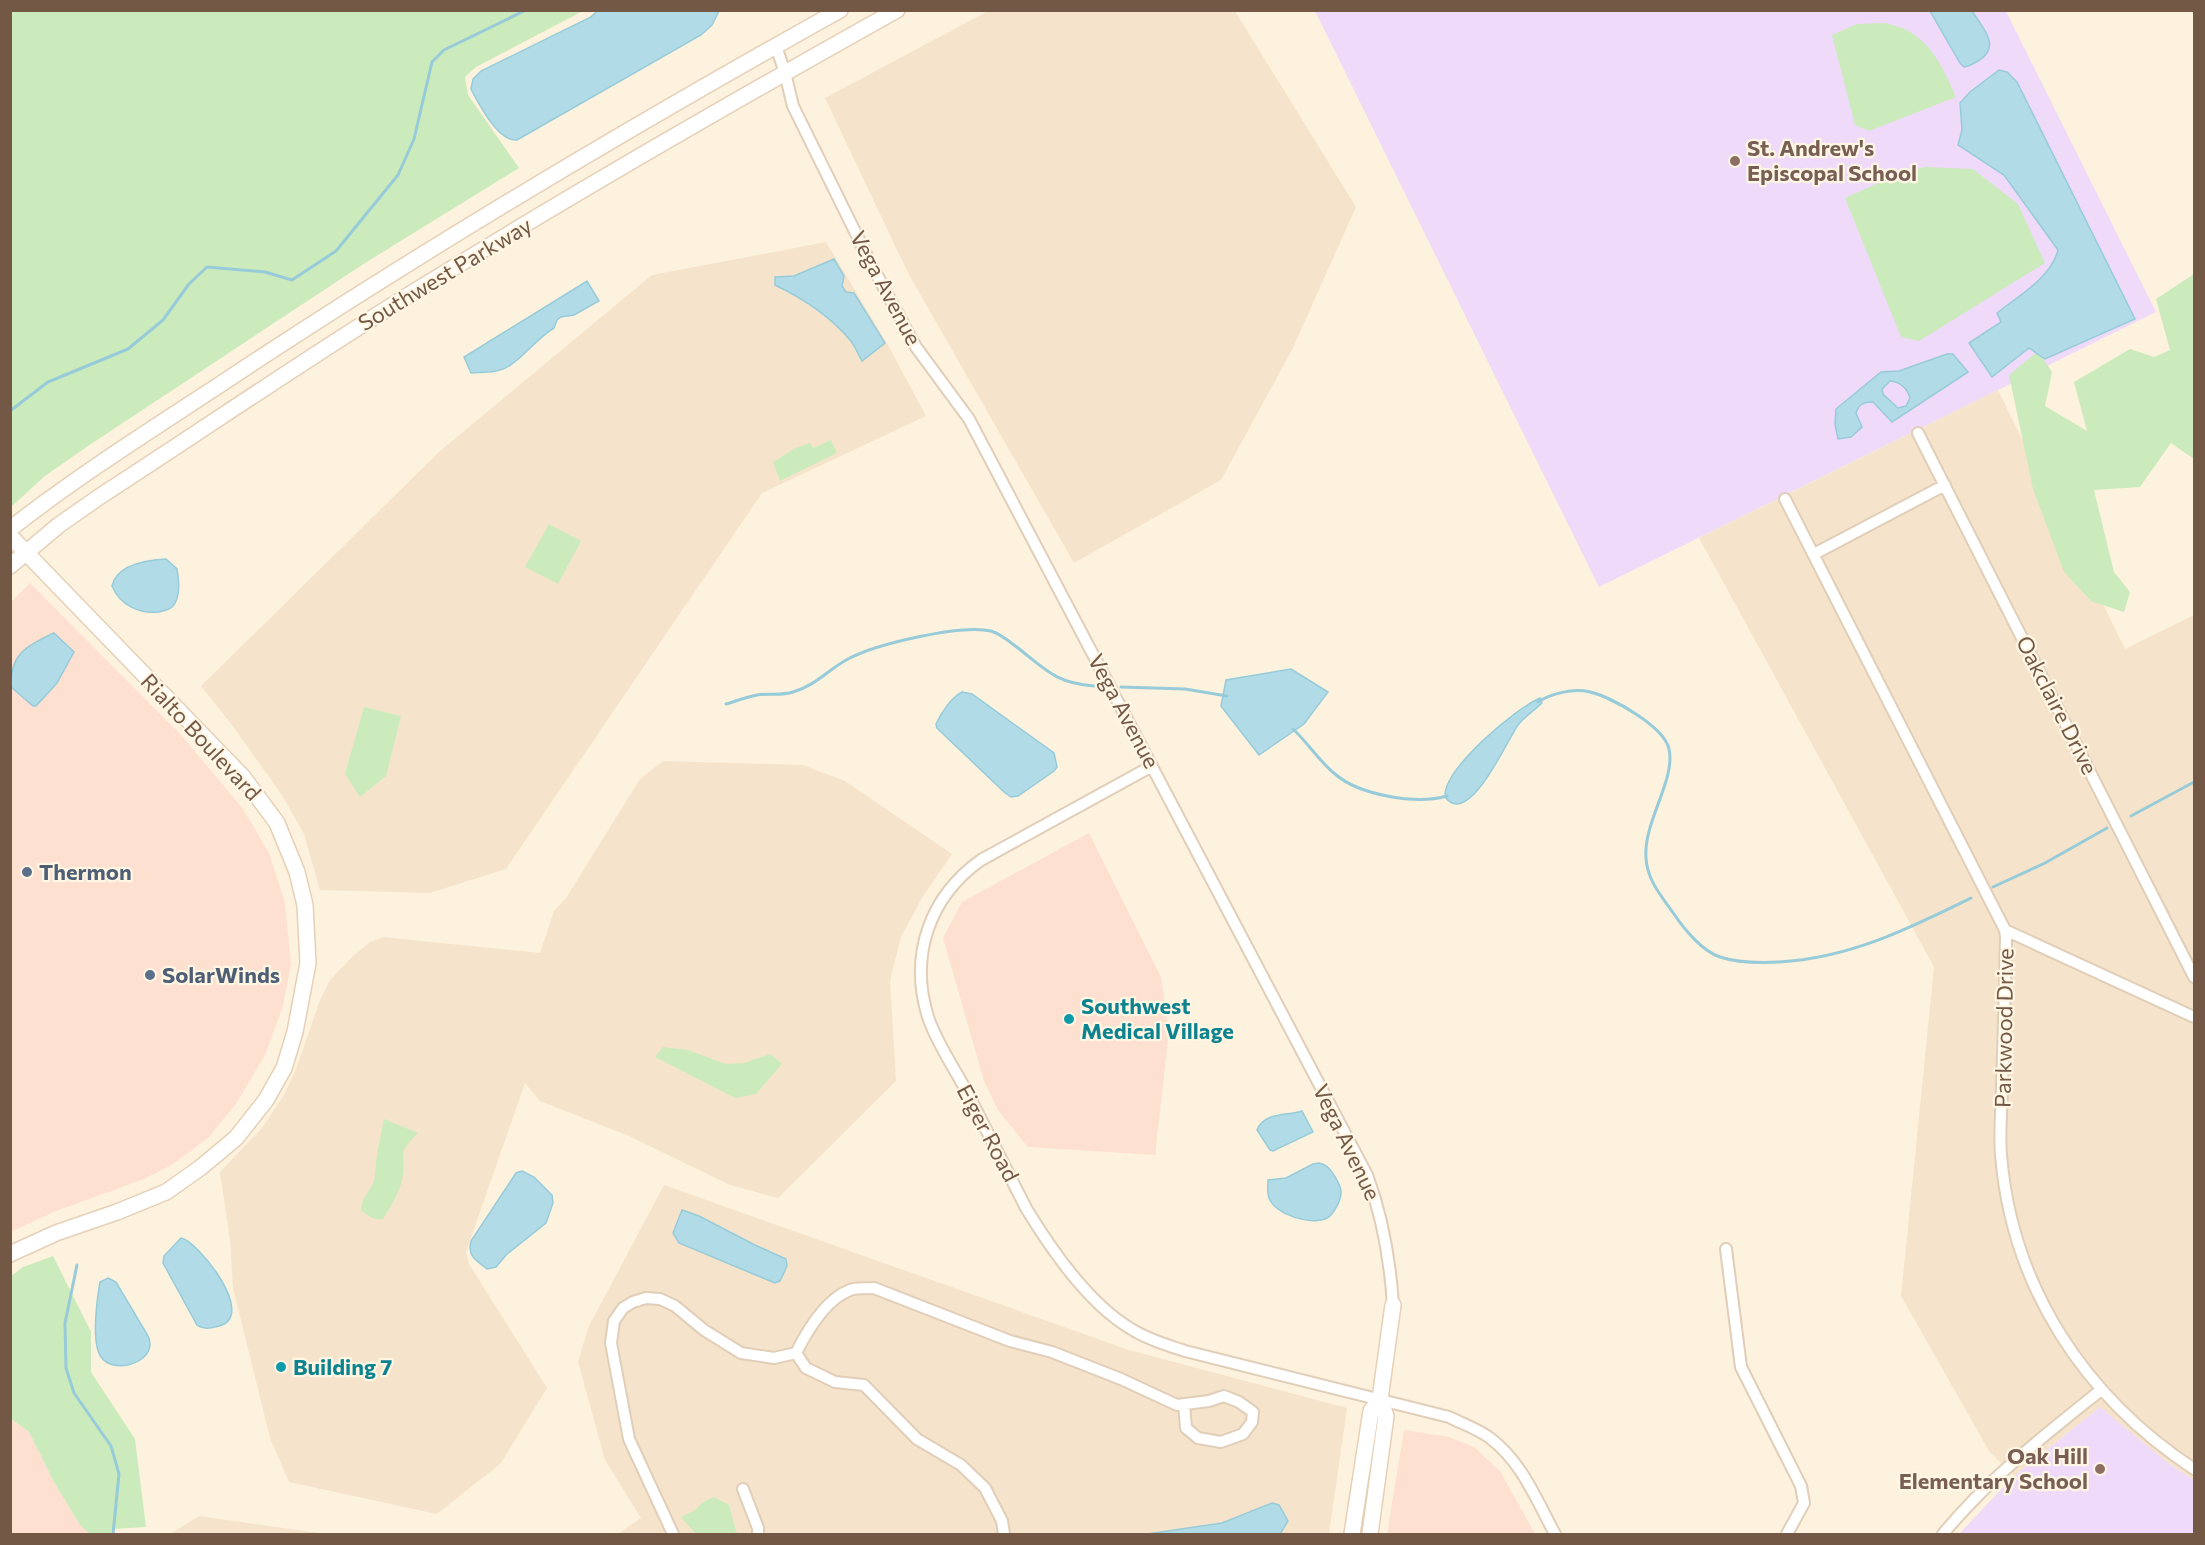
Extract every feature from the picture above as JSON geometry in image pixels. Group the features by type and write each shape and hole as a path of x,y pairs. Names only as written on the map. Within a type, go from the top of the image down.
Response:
{"main road":[{"name":"Southwest Parkway","path":"10,529 89,471 301,331 474,222 840,10"},
{"name":"Southwest Parkway","path":"10,566 25,552 99,497 403,298 502,237 897,10"},
{"name":"Rialto Boulevard","path":"10,536 243,777 277,823 297,872 304,905 308,963 295,1032 284,1068 266,1100 236,1138 166,1192 56,1233 10,1254"},
{"name":"Vega Avenue","path":"1370,1534 1386,1416 1380,1399 1393,1305"},
{"name":"Vega Avenue","path":"1352,1534 1371,1411 1380,1399"}],"street":[{"name":"Vega Avenue","path":"776,46 793,106 871,264 916,347 969,418 1367,1174 1387,1240 1393,1305"},
{"name":"Oakclaire Drive","path":"1918,433 2194,977"},
{"path":"1814,554 1945,485"},
{"name":"Parkwood Drive","path":"1785,499 2004,930 2006,937 2001,1152 2007,1200 2026,1266 2056,1328 2076,1359 2101,1390 2144,1433 2194,1469"},
{"name":"Eiger Road","path":"1152,766 981,860 959,878 940,903 923,941 920,961 921,983 929,1019 1026,1208 1042,1234 1084,1288 1112,1316 1147,1338 1174,1347 1449,1417 1491,1439 1519,1469 1555,1534"},
{"path":"2004,930 2194,1017"},
{"path":"1726,1249 1741,1367 1801,1486 1804,1503 1787,1534"},
{"path":"668,1532 629,1439 611,1343 614,1321 623,1308 633,1302 660,1299 675,1306 704,1330 741,1353 774,1358 796,1353 809,1328 828,1305 851,1289 874,1288 1010,1341 1052,1352 1121,1379 1177,1405 1184,1404 1209,1401 1224,1396 1239,1402 1253,1412 1252,1422 1243,1434 1221,1442 1198,1438 1186,1428 1184,1404"},
{"path":"796,1353 806,1368 835,1382 864,1385 917,1439 961,1465 985,1488 1002,1521 1004,1534"},
{"path":"1943,1534 1983,1489 2012,1462 2101,1390"},
{"path":"744,1490 758,1528 758,1534"}],"shaded area":[{"path":"990,10 1235,11 1356,207 1292,350 1221,480 1074,563 908,273 825,98"},
{"name":"St. Andrew's Episcopal School","path":"1315,11 2006,11 2156,312 1599,587"},
{"path":"826,242 888,345 926,416 762,493 506,869 430,893 320,890 304,834 282,795 201,686 440,451 652,275"},
{"path":"1998,390 2125,649 2194,615 2194,1480 2168,1463 2100,1407 2014,1476 1989,1451 1901,1296 1934,967 1699,538"},
{"path":"30,583 182,736 243,809 269,853 285,903 291,964 283,1006 265,1055 236,1104 208,1138 173,1164 144,1179 51,1213 11,1232 10,603"},
{"path":"663,761 803,765 845,781 952,854 922,898 901,937 890,980 896,1081 778,1198 730,1185 629,1136 540,1101 525,1083 466,1252 469,1264 547,1388 501,1463 437,1514 289,1482 270,1438 233,1288 230,1240 220,1172 262,1128 284,1095 296,1069 320,1000 331,979 351,958 370,942 383,937 540,953 554,911 566,898 640,779"},
{"path":"1089,833 1161,977 1169,1032 1155,1155 1028,1147 998,1110 984,1081 943,938 962,902"},
{"path":"664,1185 1129,1350 1347,1408 1329,1534 618,1534 641,1518 605,1460 578,1362 588,1328"},
{"name":"Oak Hill Elementary School","path":"2100,1407 2168,1463 2194,1480 2194,1534 1959,1534 2014,1476"},
{"path":"10,1419 29,1432 55,1484 80,1525 90,1534 11,1534"},
{"path":"1404,1430 1449,1437 1474,1447 1500,1471 1535,1534 1387,1534"},
{"path":"199,1516 325,1534 170,1534"}],"green space":[{"path":"11,10 583,11 476,67 465,77 468,95 519,168 365,263 88,446 45,476 11,507"},
{"path":"1885,23 1905,30 1924,43 1943,69 1956,97 1869,131 1855,125 1832,35 1857,24"},
{"path":"1924,167 1973,169 2018,204 2045,263 1919,341 1901,337 1845,198 1894,176"},
{"path":"2194,274 2194,459 2171,443 2140,487 2094,490 2114,572 2130,592 2124,612 2091,601 2064,572 2033,489 2009,375 2038,351 2052,372 2045,406 2087,431 2074,382 2130,349 2154,357 2170,350 2156,299"},
{"path":"831,440 837,453 780,481 773,462 796,448 810,443 813,448"},
{"path":"549,524 581,541 558,584 525,567"},
{"path":"364,707 401,716 386,776 360,797 345,774"},
{"path":"663,1047 688,1050 726,1064 744,1063 770,1054 782,1064 756,1094 735,1098 655,1057"},
{"path":"384,1119 418,1133 404,1151 401,1185 397,1195 383,1219 379,1219 361,1210 363,1200 374,1182"},
{"path":"53,1256 91,1332 91,1372 135,1439 146,1527 112,1529 111,1534 90,1534 80,1525 55,1484 29,1432 11,1419 11,1276 23,1267"},
{"path":"714,1497 729,1505 737,1534 696,1534 681,1517"}],"water":[{"path":"597,11 719,11 712,25 701,35 517,140 503,135 490,121 474,96 471,89 473,79 481,71 591,17"},
{"path":"1930,11 1972,11 1988,37 1990,44 1985,56 1964,67"},
{"path":"1999,70 2007,72 2017,82 2135,319 2045,359 2029,348 1992,377 1969,343 2001,322 1997,313 2041,278 2058,250 2004,175 1958,145 1962,130 1960,103 1970,92"},
{"path":"834,259 844,276 842,286 846,292 854,293 885,343 862,361 852,342 825,316 806,302 775,285 775,277 794,276"},
{"path":"587,281 599,301 574,315 561,317 554,328 505,368 491,372 471,373 464,357"},
{"path":"1947,354 1953,354 1968,372 1892,422 1873,402 1862,404 1856,413 1862,427 1851,437 1838,439 1835,424 1836,409 1881,372 1899,371","holes":["1890,381 1903,386 1909,394 1910,398 1906,406 1898,408 1883,394 1882,389"]},
{"path":"166,559 177,569 178,578 177,599 171,608 159,612 137,610 115,593 112,586 115,579 127,568 142,562"},
{"path":"54,633 74,652 57,683 36,706 33,706 11,687 13,667 21,653 27,648"},
{"path":"1291,669 1328,692 1304,724 1259,755 1221,706 1226,680"},
{"path":"962,692 972,694 1054,753 1057,767 1054,771 1018,796 1011,797 1004,792 937,728 936,724 944,711"},
{"path":"1540,698 1542,703 1518,725 1476,792 1465,801 1455,804 1445,797 1447,785 1455,771 1482,741 1514,714"},
{"path":"1302,1111 1313,1132 1273,1151 1270,1150 1257,1130 1260,1124 1270,1117"},
{"path":"1319,1163 1330,1170 1340,1188 1339,1201 1331,1215 1320,1220 1304,1220 1286,1214 1273,1204 1268,1196 1268,1180 1286,1178"},
{"path":"522,1171 534,1177 552,1195 553,1203 546,1223 507,1254 496,1267 487,1269 471,1254 471,1241 516,1173"},
{"path":"682,1210 699,1216 786,1259 787,1266 780,1281 775,1283 679,1243 673,1233"},
{"path":"181,1238 189,1242 210,1264 228,1294 232,1308 229,1319 219,1326 205,1328 197,1325 163,1263 164,1256"},
{"path":"108,1278 116,1282 148,1336 150,1345 144,1357 137,1362 122,1366 107,1362 101,1357 96,1342 100,1282"},
{"path":"1272,1503 1279,1505 1288,1521 1280,1534 1147,1534 1222,1523"}],"waterway":[{"path":"10,411 48,382 128,349 163,320 189,284 207,267 265,272 292,280 336,251 398,175 414,139 432,62 444,50 526,10"},
{"path":"726,704 757,695 793,692 815,682 841,663 861,653 919,637 960,630 995,632 1052,674 1070,682 1094,686"},
{"path":"1121,687 1185,689 1227,696"},
{"path":"1538,702 1563,692 1590,692 1636,714 1658,731 1665,740 1669,749 1670,761 1664,788 1649,830 1646,844 1647,866 1656,888 1678,920 1694,939 1713,954 1749,962 1779,962 1830,955 1901,931 1971,898"},
{"path":"1293,729 1329,769 1358,788 1404,799 1447,796"},
{"path":"2131,816 2194,782"},
{"path":"1993,887 2045,863 2107,828"},
{"path":"77,1265 65,1323 66,1368 74,1393 111,1446 119,1474 113,1534"}],"place":[{"name":"St. Andrew's Episcopal School","path":"1735,161"},
{"name":"Thermon","path":"27,872"},
{"name":"SolarWinds","path":"150,975"},
{"name":"Southwest Medical Village","path":"1069,1019"},
{"name":"Building 7","path":"281,1367"},
{"name":"Oak Hill Elementary School","path":"2100,1469"}]}
